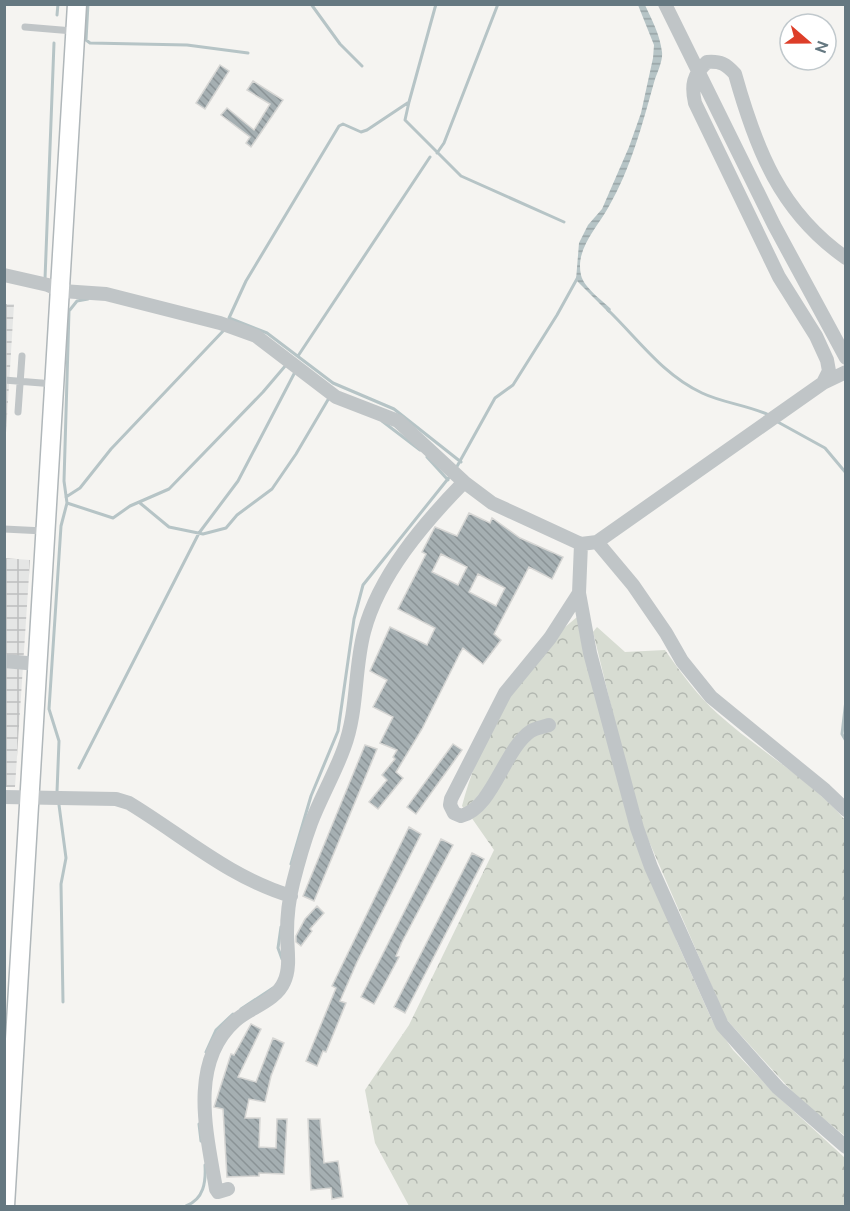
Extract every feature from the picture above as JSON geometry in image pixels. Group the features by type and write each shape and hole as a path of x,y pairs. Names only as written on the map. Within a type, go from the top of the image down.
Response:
{"street":[{"path":"5,1206 7,1136 62,291 77,4"},
{"path":"665,4 774,225 846,358"},
{"path":"823,383 829,371 827,360 770,258 695,103 692,88 699,70 707,62 728,65 735,74 756,141 770,172 809,229 846,258"},
{"path":"4,275 48,285 62,291 106,294 220,323 256,336 336,397 398,421 458,476 492,503 581,544 597,542 823,383 846,372"},
{"path":"228,1189 219,1192 216,1189 207,1137 204,1095 209,1062 219,1038 235,1021 274,995 284,982 287,895 311,824 345,747 354,711 364,631 381,590 439,508 458,476"},
{"path":"597,542 633,585 696,682 711,698 825,790 846,810"},
{"path":"581,544 579,593 590,653 637,828 718,1017 734,1040 778,1088 846,1147"},
{"path":"549,725 532,730 522,740 476,808 461,816 454,813 450,805 451,799 505,693 550,638 579,593"},
{"path":"4,661 38,664"},
{"path":"4,796 116,799 129,802 209,857 252,881 287,895"}],"lane":[{"path":"25,27 75,31"},
{"path":"18,412 22,356"},
{"path":"4,380 56,384"},
{"path":"4,529 47,531"}],"shaded area":[{"path":"638,5 645,5 655,28 661,46 661,62 630,161 616,193 588,239 580,265 583,280 589,289 611,309 609,313 576,280 579,243 588,225 602,209 641,113 654,45"},
{"path":"5,304 14,304 5,449"},
{"path":"4,558 30,560 15,787 4,787"}],"green space":[{"path":"577,617 677,942 712,1020 733,1050 774,1093 845,1158 845,1206 409,1206 375,1143 365,1090 409,1025 494,850 471,817 508,765 543,723 465,810 462,806 479,754 491,728 521,678 557,635"},
{"path":"597,627 625,652 665,650 710,707 816,791 845,820 845,1136 799,1099 726,1019 638,816 593,632"}],"building":[{"path":"220,65 229,71 205,109 196,103"},
{"path":"253,81 283,100 251,147 246,143 250,137 221,115 227,108 254,130 270,104 247,90"},
{"path":"469,513 490,523 492,518 520,538 563,557 552,579 529,567 494,634 501,640 483,664 463,648 422,729 396,772 403,778 378,809 369,802 387,780 382,775 395,759 393,757 397,750 380,743 393,717 373,707 387,680 370,671 390,627 427,645 435,628 398,609 426,554 422,552 435,527 457,536","holes":["441,554 467,567 458,585 432,572","478,574 505,588 496,606 469,592"]},
{"path":"453,744 462,750 416,814 407,807"},
{"path":"365,745 377,749 314,901 303,896"},
{"path":"409,827 421,834 357,962 340,1001 346,1003 326,1052 323,1051 317,1066 306,1061 336,988 332,986"},
{"path":"441,839 453,845 402,942 396,956 399,957 374,1004 361,997"},
{"path":"472,853 484,859 405,1013 394,1007"},
{"path":"317,906 324,913 310,929 312,931 301,946 296,942 296,936 305,919"},
{"path":"251,1024 261,1029 238,1077 256,1082 273,1038 284,1043 271,1076 265,1102 249,1099 245,1118 260,1118 259,1147 276,1148 277,1119 287,1119 284,1174 259,1173 259,1176 227,1177 223,1109 214,1107 231,1054 234,1055"},
{"path":"308,1119 320,1119 324,1163 338,1161 343,1197 332,1199 331,1188 311,1190"}],"waterway":[{"path":"57,15 58,4"},
{"path":"88,4 86,40 90,43 187,45 248,53"},
{"path":"311,4 340,44 362,66"},
{"path":"436,4 409,102 367,130 361,132 343,124 339,126 246,281 229,318 267,333 333,383 394,409 461,462"},
{"path":"437,153 444,143 498,4"},
{"path":"45,279 54,43"},
{"path":"409,102 405,120 461,176 564,222"},
{"path":"298,356 430,157"},
{"path":"455,470 495,398 513,385 578,277"},
{"path":"57,792 59,741 49,709 61,526 67,503 64,481 69,311 77,301 88,299"},
{"path":"608,310 675,377 702,393 769,415"},
{"path":"66,497 80,488 111,449 225,329"},
{"path":"67,503 113,518 130,506 169,489 263,392 286,365"},
{"path":"79,768 199,533 238,481 295,372"},
{"path":"140,503 169,527 203,534 226,528 237,515 272,489 329,398"},
{"path":"382,421 420,450"},
{"path":"776,421 825,448 846,473"},
{"path":"427,457 448,480"},
{"path":"291,864 311,796 338,731 354,619 363,585 451,475"},
{"path":"846,700 842,734 846,741"},
{"path":"59,805 66,858 61,884 63,1002"},
{"path":"281,927 278,948 282,959"},
{"path":"241,1009 273,988"},
{"path":"206,1052 216,1030 233,1014"},
{"path":"199,1124 201,1141"},
{"path":"186,1206 197,1199 203,1189 205,1165"}]}
